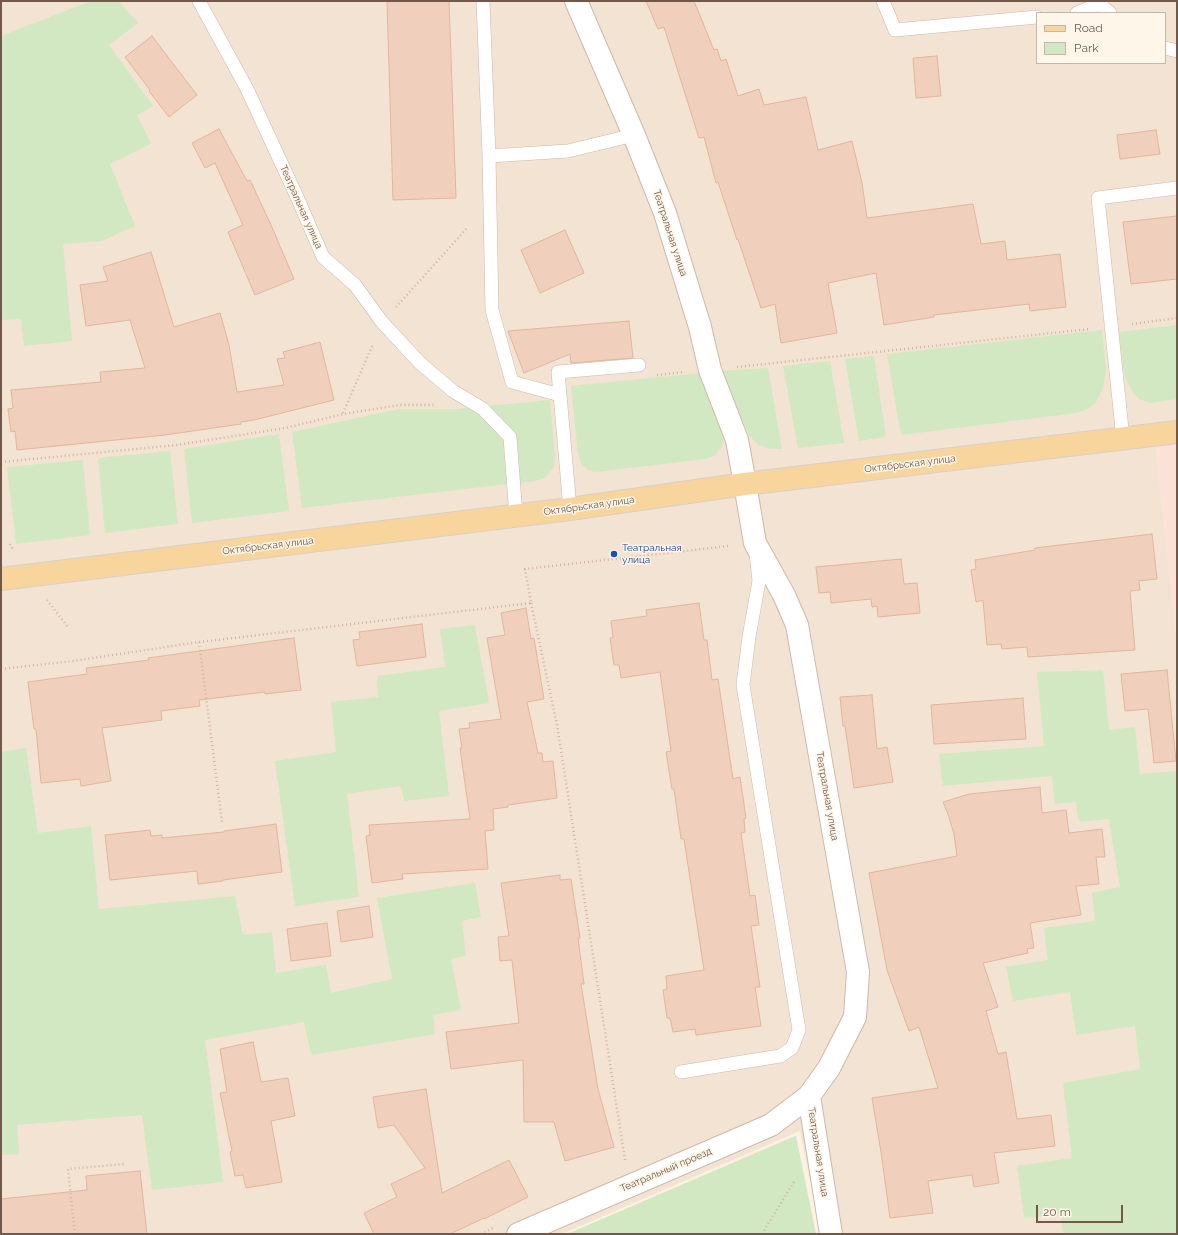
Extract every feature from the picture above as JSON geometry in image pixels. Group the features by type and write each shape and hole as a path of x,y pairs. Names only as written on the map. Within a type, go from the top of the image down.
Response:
{"main road":[{"name":"Октябрьская улица","path":"1,579 516,516 745,484 1177,432"}],"street":[{"name":"Театральная улица","path":"576,1 634,135 665,213 700,327 710,370 737,440 755,543 784,595 797,625 858,972 855,1017 829,1068 809,1096 831,1234"},
{"name":"Театральный проезд","path":"518,1234 771,1125 809,1096"}],"lane":[{"name":"Театральная улица","path":"199,1 247,89 323,257 355,285 382,322 420,363 453,391 478,407 510,437 516,516"},
{"path":"483,1 489,156 492,310 512,382 560,395"},
{"path":"883,1 895,30 1036,17"},
{"path":"1079,12 1100,3 1109,12"},
{"path":"1166,48 1177,51"},
{"path":"489,156 568,151 634,135"},
{"path":"1123,439 1110,326 1098,198 1177,188"},
{"path":"570,509 558,372 639,365"},
{"path":"681,1072 780,1056 792,1048 799,1030 743,685 749,637 759,581 755,543"}],"path":[{"path":"343,414 382,322 490,203"},
{"path":"654,375 1177,318"},
{"path":"1,462 177,445 285,428 343,414 400,405 457,405 478,407"},
{"path":"629,1186 557,725 530,603 525,569 755,543"},
{"path":"1,669 199,642 530,603"},
{"path":"199,642 222,822"},
{"path":"762,1234 817,1144"},
{"path":"75,1234 68,1169 125,1164"}],"shaded area":[{"path":"1,1 1177,1 1177,429 1154,432 1177,640 1177,1234 821,1234 800,1131 562,1234 1,1234"},
{"path":"1177,429 1177,640 1154,432"}],"green space":[{"path":"91,1 119,1 138,23 109,45 153,106 137,115 151,144 110,164 135,226 102,241 63,244 72,341 24,346 21,319 1,320 1,36"},
{"path":"1177,325 1177,399 1150,403 1139,399 1132,391 1126,380 1119,332"},
{"path":"1102,330 1106,371 1102,391 1096,402 1088,409 1076,413 901,435 887,354"},
{"path":"874,356 886,437 859,441 845,359"},
{"path":"830,361 844,443 798,448 783,366"},
{"path":"768,368 782,449 770,449 758,445 749,435 721,371"},
{"path":"702,373 724,429 722,447 714,456 705,459 596,472 588,470 581,463 578,454 571,386"},
{"path":"550,400 555,457 554,467 543,479 302,508 292,432 399,409 457,409"},
{"path":"279,434 289,511 192,523 184,449"},
{"path":"170,451 178,524 105,533 98,458"},
{"path":"83,460 90,535 16,544 7,467"},
{"path":"475,625 489,703 439,711 449,796 404,801 401,786 347,794 359,897 295,906 275,761 336,752 331,702 378,697 377,676 445,667 440,629"},
{"path":"1103,670 1109,730 1135,727 1140,774 1177,771 1177,1234 1063,1234 1061,1215 1024,1218 1017,1166 1072,1158 1063,1083 1140,1069 1135,1026 1076,1035 1070,992 1013,1001 1006,967 1048,960 1044,928 1095,921 1092,893 1120,887 1109,819 1079,822 1076,802 1055,804 1052,776 943,786 939,754 1044,746 1037,672"},
{"path":"26,748 38,833 91,826 99,909 235,896 243,935 272,932 276,973 326,965 331,993 392,979 377,898 475,883 481,917 462,921 466,956 451,959 461,1010 433,1015 435,1034 311,1055 304,1022 205,1040 223,1182 152,1190 142,1115 17,1125 19,1154 1,1155 1,752"},
{"path":"795,1136 816,1234 567,1234"}],"building":[{"path":"387,1 449,1 456,198 393,200"},
{"path":"646,1 694,1 714,50 717,49 721,61 726,59 738,96 759,89 764,105 806,97 818,150 852,141 862,183 867,218 973,204 981,244 1005,241 1007,260 1060,254 1066,307 1030,311 1029,304 934,315 934,317 884,325 876,273 828,283 837,333 781,343 775,304 761,308 718,182 716,183 704,137 699,138 664,27 658,29"},
{"path":"152,36 197,95 169,117 125,57"},
{"path":"937,56 941,96 916,98 913,58"},
{"path":"219,129 247,181 250,180 294,279 255,295 228,232 243,225 215,163 205,168 192,143"},
{"path":"1156,130 1160,154 1120,159 1117,135"},
{"path":"1177,216 1177,279 1131,284 1123,222"},
{"path":"565,230 584,273 540,293 521,250"},
{"path":"151,252 174,327 220,313 229,345 237,392 284,385 277,359 285,358 283,352 320,342 334,400 241,422 241,424 165,435 17,450 15,431 11,432 8,409 13,408 11,390 101,382 100,372 145,368 130,320 86,326 80,285 108,281 103,267"},
{"path":"629,321 633,358 571,363 570,354 524,373 508,331"},
{"path":"1152,534 1157,579 1139,581 1140,590 1130,591 1135,650 1028,657 1027,647 1002,649 1001,644 987,645 983,600 976,602 971,570 976,569 975,560 1035,550 1035,548"},
{"path":"901,559 904,584 917,583 920,613 878,617 877,606 872,607 871,599 831,603 830,592 819,593 816,567"},
{"path":"699,603 704,640 707,640 712,680 718,679 733,779 740,777 746,818 744,819 745,832 741,833 750,896 755,895 759,925 751,926 760,987 755,987 761,1026 696,1035 695,1029 673,1032 670,1018 667,1018 663,990 667,989 666,976 704,970 684,839 681,839 674,789 672,789 666,752 671,751 660,672 621,678 619,665 614,665 610,638 613,637 611,621 647,616 646,610"},
{"path":"526,608 531,639 534,638 544,699 527,702 538,753 542,753 543,762 553,761 557,798 508,805 508,807 493,809 494,830 485,831 488,869 402,874 403,879 372,883 366,836 370,835 369,825 470,819 460,748 462,748 459,729 470,728 469,723 501,719 487,638 505,635 501,613"},
{"path":"422,624 426,657 357,666 353,640 360,639 359,632"},
{"path":"294,638 301,690 265,694 265,692 199,700 200,706 161,711 162,720 102,728 111,781 81,786 80,779 41,783 36,729 34,729 28,682 87,674 86,668"},
{"path":"1167,670 1176,761 1154,763 1148,709 1125,711 1121,674"},
{"path":"872,695 877,749 887,747 893,782 854,788 845,726 843,726 840,697"},
{"path":"1023,698 1026,739 934,744 931,705"},
{"path":"1040,787 1042,813 1066,810 1069,833 1102,829 1105,857 1096,857 1099,884 1076,886 1081,915 1030,923 1034,948 1027,949 1028,953 983,963 998,1007 986,1011 998,1054 1006,1052 1017,1119 1051,1115 1055,1146 994,1153 999,1183 974,1187 972,1175 928,1181 933,1213 890,1218 872,1098 938,1088 919,1027 909,1031 887,970 869,873 957,856 954,834 943,802 969,794"},
{"path":"276,824 282,872 198,884 197,871 110,880 105,835 150,830 151,836 162,835 162,838 224,832"},
{"path":"560,875 560,880 571,879 580,938 578,938 584,984 581,984 598,1089 614,1147 565,1161 554,1122 524,1122 523,1060 451,1069 446,1032 519,1023 512,960 500,961 498,937 509,936 501,883"},
{"path":"369,906 373,937 341,942 337,911"},
{"path":"327,923 331,956 291,961 287,929"},
{"path":"253,1042 261,1082 288,1078 295,1116 271,1121 282,1182 246,1188 243,1175 235,1176 230,1152 232,1151 220,1093 227,1092 220,1049"},
{"path":"426,1089 442,1193 509,1160 528,1197 450,1234 374,1234 364,1213 397,1197 391,1184 425,1168 394,1125 378,1128 373,1097"},
{"path":"140,1171 147,1234 1,1234 1,1199 87,1190 86,1176"}],"place":[{"name":"Театральная улица","path":"614,554"}]}
